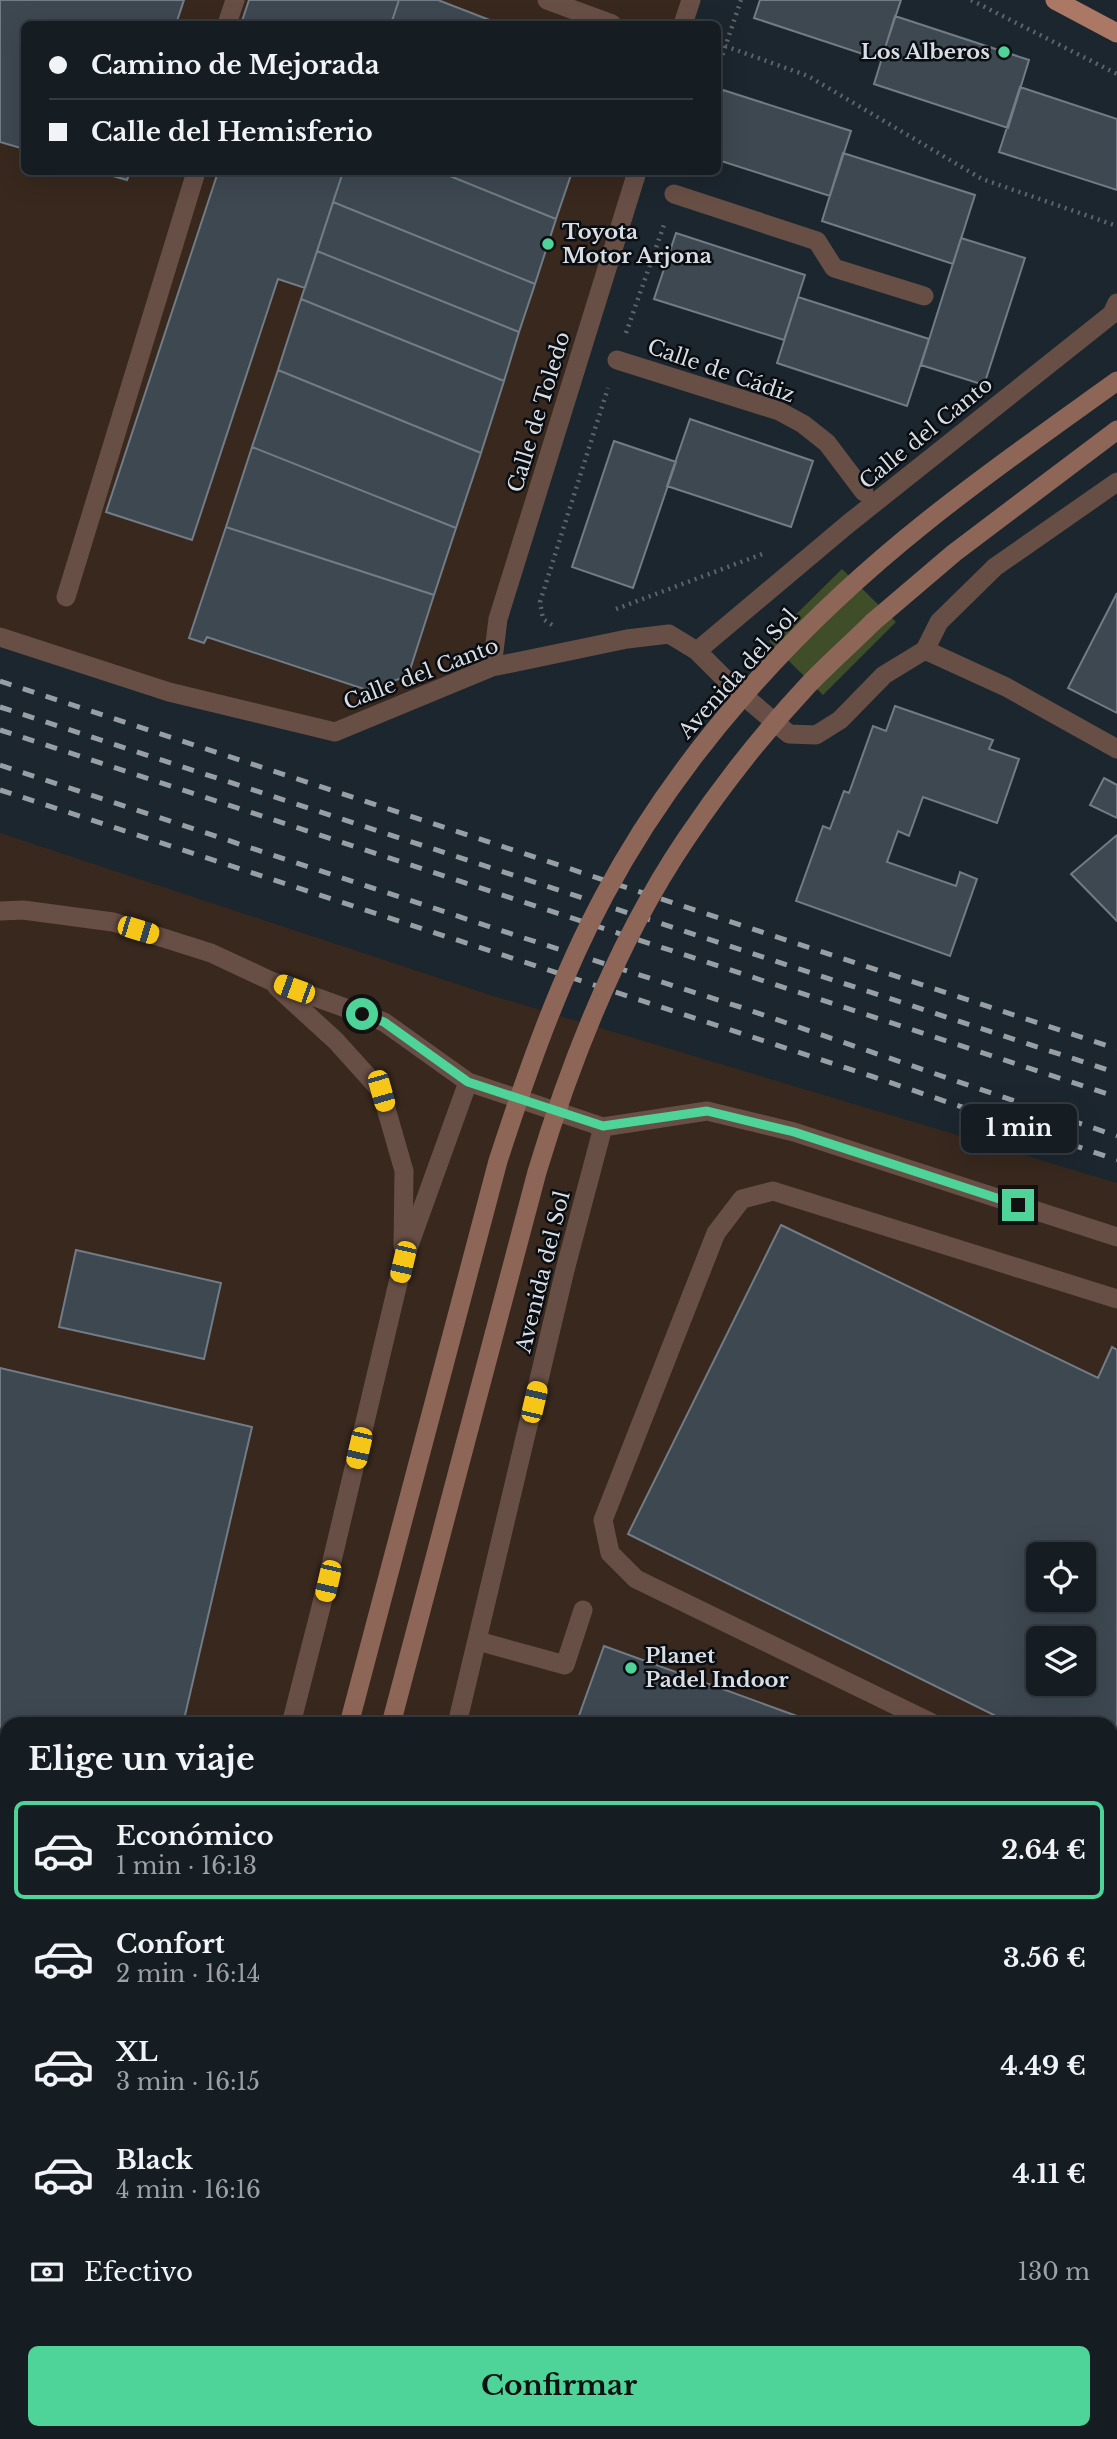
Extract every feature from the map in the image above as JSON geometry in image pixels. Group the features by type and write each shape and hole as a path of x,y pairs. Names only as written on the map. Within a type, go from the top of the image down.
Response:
{"main road":[{"path":"1055,0 1117,33"},
{"name":"Avenida del Sol","path":"351,1717 498,1161 557,997 603,897 651,817 708,739 787,649 844,593 926,522 1117,381"},
{"name":"Avenida del Sol","path":"393,1717 537,1172 557,1106 594,1009 641,914 686,839 808,685 873,622 954,553 1117,430"}],"street":[{"path":"228,21 235,0"},
{"path":"547,0 604,21"},
{"path":"684,21 691,0"},
{"path":"66,597 195,175"},
{"name":"Calle de Toledo","path":"492,667 498,619 636,175"},
{"path":"674,194 817,241 834,268 924,296"},
{"name":"Calle del Canto","path":"697,651 848,524 1112,314 1117,303"},
{"name":"Calle de Cádiz","path":"617,360 779,411 803,424 827,443 864,492"},
{"path":"1117,482 995,567 939,622 925,650 1006,687 1117,748"},
{"name":"Calle del Canto","path":"0,637 169,692 335,732 492,667 627,639 669,634 697,651 733,687 789,734 816,735 840,720 884,675 925,650"},
{"path":"0,911 23,910 113,922 211,953 271,981 384,1022 468,1082 603,1126 707,1111 794,1132 1117,1237"},
{"path":"271,981 336,1041 381,1091 404,1171 403,1262"},
{"path":"293,1717 403,1262 468,1082"},
{"name":"Avenida del Sol","path":"459,1717 565,1270 603,1126"},
{"path":"920,1717 636,1579 610,1553 603,1520 716,1233 742,1199 773,1191 1117,1299"},
{"path":"478,1641 565,1665 583,1610"}],"path":[{"path":"721,59 741,0"},
{"path":"971,0 1117,74"},
{"path":"725,46 808,76 982,178 1117,226"},
{"path":"557,629 543,620 540,602 617,360 674,194"},
{"path":"603,614 766,553"}],"shaded area":[{"path":"0,0 691,0 684,21 21,21 21,175 636,175 492,667 335,732 0,637"},
{"path":"0,833 487,994 1117,1183 1117,1717 0,1717"}],"green space":[{"path":"842,569 896,622 823,695 769,641"}],"building":[{"path":"0,0 184,0 177,21 21,21 21,148 0,142"},
{"path":"249,0 399,0 392,21 242,21"},
{"path":"399,0 438,0 492,21 392,21"},
{"path":"760,0 901,0 881,60 754,18"},
{"path":"895,16 1029,60 1008,128 874,84"},
{"path":"1020,87 1117,119 1117,190 999,152"},
{"path":"723,90 851,131 830,196 721,161"},
{"path":"843,153 975,195 953,264 822,221"},
{"path":"110,175 129,175 127,180"},
{"path":"217,175 342,175 305,288 278,279 192,540 106,512"},
{"path":"342,175 447,175 556,219 535,284 333,202"},
{"path":"447,175 571,175 556,219"},
{"path":"333,202 535,284 519,332 317,251"},
{"path":"676,233 805,275 784,340 654,299"},
{"path":"961,238 1025,258 984,385 921,365"},
{"path":"317,251 519,332 504,381 301,299"},
{"path":"798,297 929,339 907,406 777,363"},
{"path":"301,299 504,381 481,453 278,370"},
{"path":"278,370 481,453 456,528 252,447"},
{"path":"690,419 813,461 791,527 667,486"},
{"path":"614,441 676,462 633,588 572,567"},
{"path":"252,447 456,528 434,595 226,527"},
{"path":"226,527 434,595 408,676 367,690 207,637 204,643 189,638"},
{"path":"1117,593 1117,713 1068,688"},
{"path":"895,706 993,740 989,749 1019,759 997,823 923,797 909,836 898,831 887,862 956,886 960,872 977,879 950,956 796,901 823,826 830,829 844,791 849,793 873,726 886,731"},
{"path":"1104,778 1117,785 1117,818 1090,805"},
{"path":"1117,835 1117,921 1071,874"},
{"path":"781,1225 1098,1378 1112,1347 1117,1350 1117,1717 998,1717 628,1534"},
{"path":"76,1250 221,1283 204,1359 59,1327"},
{"path":"0,1368 252,1427 185,1717 0,1717"},
{"name":"Planet Padel Indoor","path":"604,1646 800,1717 579,1717"}],"railway":[{"path":"0,681 1117,1049"},
{"path":"0,707 1117,1073"},
{"path":"0,730 1117,1097"},
{"path":"0,765 740,1007 1117,1136"},
{"path":"0,790 871,1076 1117,1160"}],"place":[{"name":"Los Alberos","path":"1004,52"},
{"name":"Toyota Motor Arjona","path":"548,244"},
{"name":"Planet Padel Indoor","path":"631,1668"}],"route":[{"path":"362,1014 384,1022 468,1082 603,1126 707,1111 794,1132 1018,1205"}]}
